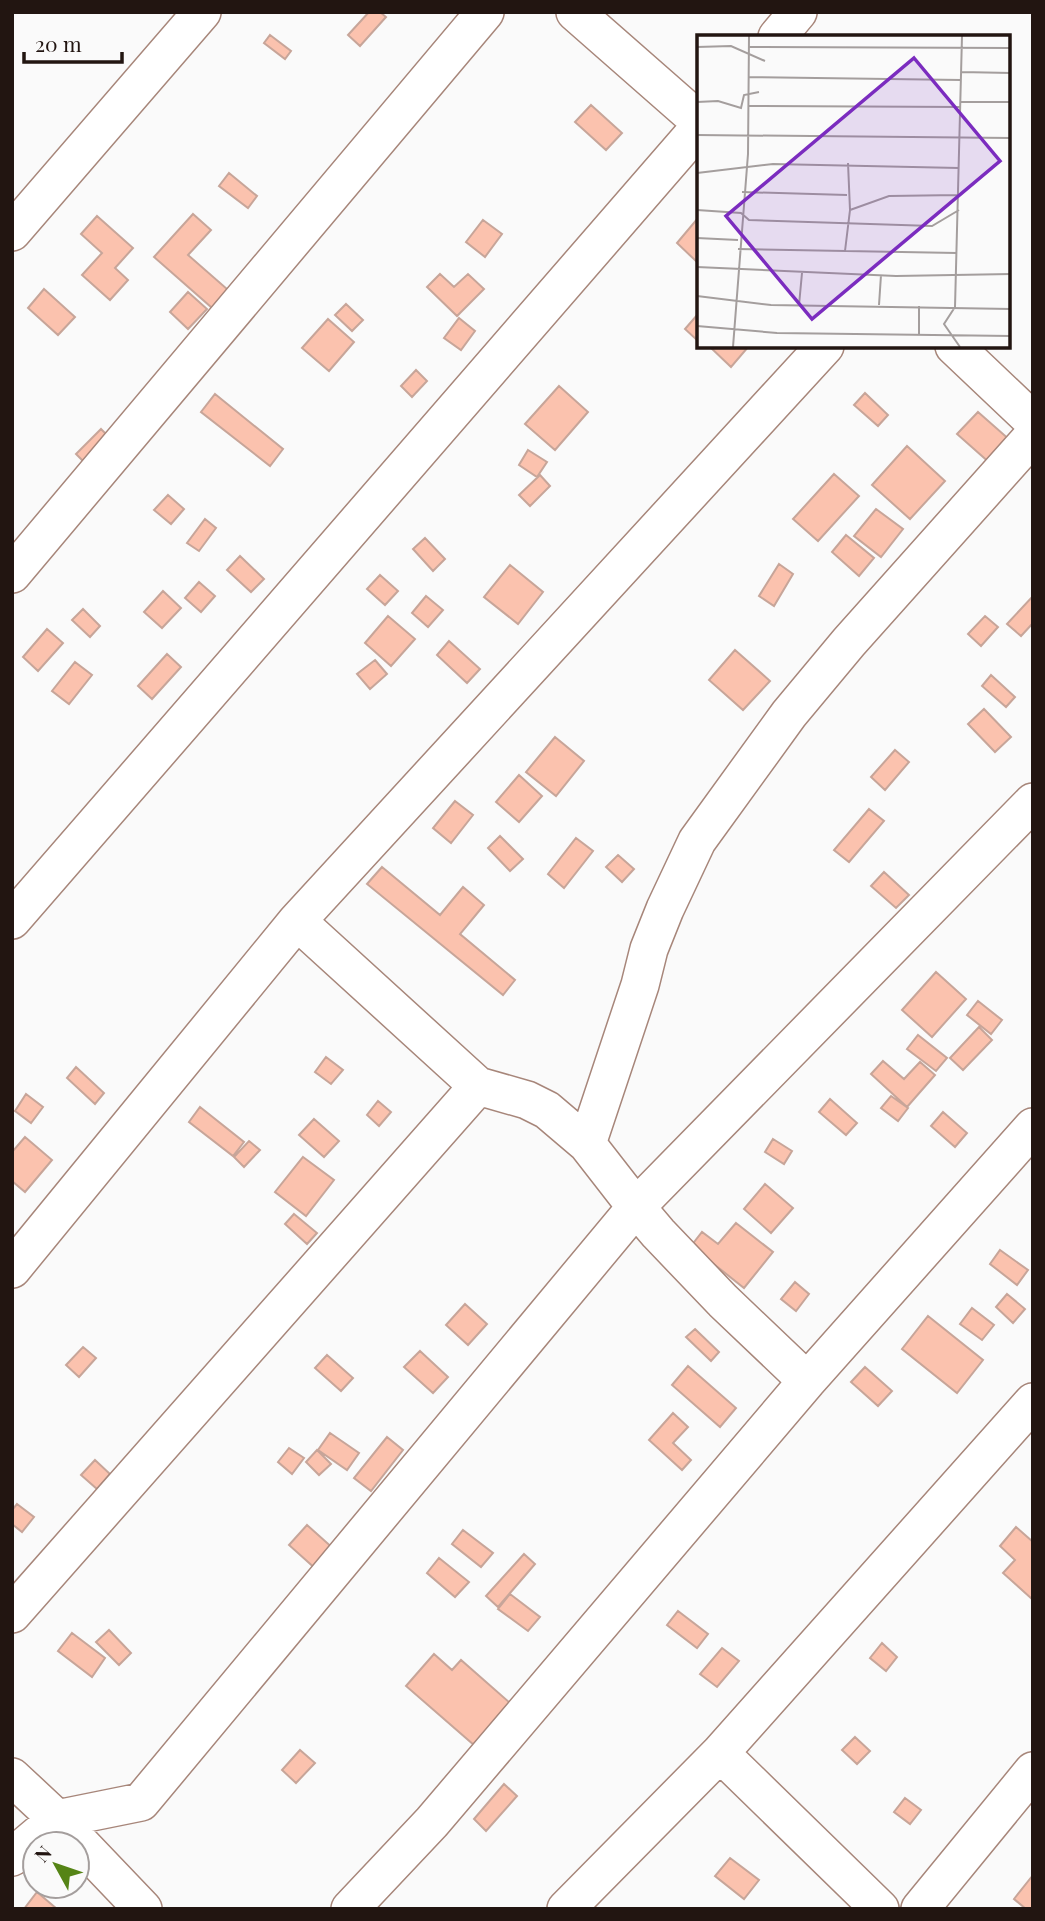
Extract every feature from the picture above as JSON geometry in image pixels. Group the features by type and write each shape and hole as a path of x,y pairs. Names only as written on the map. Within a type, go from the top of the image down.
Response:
{"street":[{"path":"12,232 202,12"},
{"path":"12,574 485,12"},
{"path":"575,12 697,119"},
{"path":"779,35 798,12"},
{"path":"12,919 697,131"},
{"path":"12,1269 297,921 823,348"},
{"path":"956,348 1033,421"},
{"path":"587,1144 640,985 649,949 697,841 789,714 849,642 1033,436"},
{"path":"12,1857 57,1819 141,1802 635,1207 1033,802"},
{"path":"297,921 478,1086 527,1100 547,1110 587,1144 635,1207 723,1301 807,1381"},
{"path":"12,1614 478,1086"},
{"path":"350,1909 432,1822 807,1381 1033,1127"},
{"path":"566,1909 720,1753 1033,1402"},
{"path":"720,1753 880,1909"},
{"path":"920,1909 1033,1771"},
{"path":"12,1777 57,1819 143,1909"}],"building":[{"path":"369,12 380,12 386,17 360,46 348,35"},
{"path":"270,35 291,51 285,59 264,43"},
{"path":"591,105 622,133 606,150 575,122"},
{"path":"229,173 257,196 248,208 219,186"},
{"path":"193,214 211,230 188,255 235,296 219,314 154,257"},
{"path":"97,216 133,248 115,268 128,280 110,300 82,275 102,253 81,234"},
{"path":"697,219 697,262 677,243"},
{"path":"483,220 502,234 485,257 466,242"},
{"path":"440,274 454,287 468,274 484,289 457,316 427,287"},
{"path":"44,289 75,317 58,335 28,308"},
{"path":"188,292 207,309 188,329 170,312"},
{"path":"346,304 363,320 352,331 335,315"},
{"path":"697,315 697,340 685,329"},
{"path":"459,318 475,331 461,350 444,338"},
{"path":"328,319 354,342 329,371 302,348"},
{"path":"711,348 747,348 731,367"},
{"path":"416,370 427,381 412,397 401,386"},
{"path":"559,386 588,412 555,450 525,424"},
{"path":"865,393 888,415 878,426 854,405"},
{"path":"215,394 283,449 270,466 201,412"},
{"path":"978,412 1011,441 991,464 957,434"},
{"path":"101,429 115,443 90,468 76,454"},
{"path":"907,446 945,481 910,519 872,485"},
{"path":"528,450 547,462 537,477 519,465"},
{"path":"834,474 859,496 818,541 793,519"},
{"path":"540,475 550,486 530,506 519,495"},
{"path":"168,495 184,509 171,524 154,510"},
{"path":"876,509 903,529 881,557 854,536"},
{"path":"205,519 216,528 199,551 187,543"},
{"path":"846,535 874,558 859,576 832,552"},
{"path":"425,538 445,559 433,571 413,549"},
{"path":"240,556 264,579 251,592 227,570"},
{"path":"779,564 793,574 774,606 759,596"},
{"path":"510,565 543,592 518,624 484,597"},
{"path":"380,575 398,591 385,605 367,589"},
{"path":"199,582 215,596 201,612 185,598"},
{"path":"163,591 181,608 162,628 144,612"},
{"path":"426,596 443,610 428,627 412,613"},
{"path":"1033,596 1033,623 1021,636 1007,624"},
{"path":"83,609 100,626 90,637 72,620"},
{"path":"388,616 415,639 391,666 365,643"},
{"path":"985,616 998,627 981,646 968,634"},
{"path":"47,629 63,643 38,671 23,657"},
{"path":"449,641 480,669 467,683 437,655"},
{"path":"735,650 770,681 743,710 709,680"},
{"path":"167,654 181,667 152,699 138,686"},
{"path":"375,660 387,674 370,689 357,674"},
{"path":"75,662 92,675 69,704 52,691"},
{"path":"991,675 1015,697 1006,707 982,686"},
{"path":"984,709 1011,737 995,752 968,724"},
{"path":"555,737 584,761 556,796 526,772"},
{"path":"895,750 909,762 885,790 871,777"},
{"path":"519,775 542,796 519,822 496,802"},
{"path":"455,801 473,815 451,843 433,828"},
{"path":"869,809 884,821 849,862 834,850"},
{"path":"500,836 523,859 510,871 488,848"},
{"path":"576,838 593,851 564,888 548,874"},
{"path":"618,855 634,869 622,882 606,867"},
{"path":"382,867 440,915 463,887 484,905 460,934 515,980 503,995 367,884"},
{"path":"884,872 909,895 896,908 871,886"},
{"path":"936,972 966,999 932,1037 902,1010"},
{"path":"978,1001 1002,1020 991,1034 967,1015"},
{"path":"979,1027 992,1040 963,1070 950,1058"},
{"path":"918,1035 947,1058 936,1071 907,1049"},
{"path":"326,1057 343,1070 331,1084 315,1072"},
{"path":"883,1061 904,1079 920,1062 935,1075 907,1107 871,1074"},
{"path":"76,1067 104,1093 95,1104 67,1078"},
{"path":"26,1094 43,1107 31,1123 15,1111"},
{"path":"891,1096 908,1108 898,1121 881,1108"},
{"path":"830,1099 857,1123 846,1135 819,1112"},
{"path":"378,1101 391,1112 379,1126 367,1115"},
{"path":"200,1107 244,1142 233,1156 189,1122"},
{"path":"943,1112 967,1133 955,1147 931,1126"},
{"path":"314,1119 339,1141 324,1157 299,1135"},
{"path":"25,1137 52,1160 25,1192 12,1181 12,1152"},
{"path":"773,1139 792,1151 784,1164 765,1152"},
{"path":"249,1141 260,1150 244,1167 234,1157"},
{"path":"303,1157 334,1180 306,1216 275,1192"},
{"path":"765,1184 793,1208 771,1233 744,1209"},
{"path":"294,1214 317,1233 307,1244 285,1224"},
{"path":"736,1223 773,1252 744,1288 691,1246 702,1232 718,1244"},
{"path":"1000,1250 1028,1270 1017,1285 990,1264"},
{"path":"795,1282 809,1294 796,1311 781,1299"},
{"path":"1007,1294 1025,1309 1013,1323 996,1307"},
{"path":"465,1304 487,1324 468,1345 446,1325"},
{"path":"972,1308 994,1325 982,1340 960,1324"},
{"path":"928,1316 983,1360 957,1393 902,1349"},
{"path":"695,1329 719,1352 711,1361 686,1337"},
{"path":"83,1347 96,1358 79,1377 66,1365"},
{"path":"420,1351 448,1377 433,1393 404,1367"},
{"path":"327,1355 353,1378 341,1391 315,1368"},
{"path":"688,1366 736,1408 720,1427 672,1385"},
{"path":"865,1367 892,1391 878,1406 851,1382"},
{"path":"673,1413 688,1427 673,1443 691,1460 682,1470 649,1440"},
{"path":"330,1433 359,1453 347,1470 318,1450"},
{"path":"387,1437 403,1450 371,1491 354,1478"},
{"path":"289,1448 304,1458 292,1474 278,1462"},
{"path":"317,1450 331,1464 319,1475 306,1462"},
{"path":"95,1460 110,1474 97,1489 81,1475"},
{"path":"17,1504 34,1517 22,1532 12,1524 12,1510"},
{"path":"307,1525 335,1550 317,1570 289,1545"},
{"path":"1016,1527 1033,1542 1032,1599 1003,1573 1015,1560 1000,1546"},
{"path":"463,1530 493,1553 481,1567 452,1544"},
{"path":"524,1554 535,1564 498,1607 486,1596"},
{"path":"439,1558 469,1582 455,1597 427,1573"},
{"path":"510,1594 540,1617 528,1631 498,1609"},
{"path":"678,1611 708,1634 697,1648 667,1625"},
{"path":"109,1630 131,1653 119,1665 96,1642"},
{"path":"72,1633 105,1658 92,1677 58,1651"},
{"path":"882,1643 897,1657 886,1671 870,1658"},
{"path":"722,1648 739,1661 717,1687 700,1674"},
{"path":"434,1654 452,1670 461,1660 518,1710 482,1752 406,1686"},
{"path":"855,1737 870,1751 857,1764 842,1750"},
{"path":"300,1750 315,1763 296,1783 282,1770"},
{"path":"504,1784 517,1796 486,1831 474,1819"},
{"path":"905,1798 921,1810 910,1824 894,1812"},
{"path":"730,1858 759,1880 744,1899 715,1876"},
{"path":"1033,1875 1033,1909 1026,1909 1014,1899"},
{"path":"31,1900 46,1900 57,1909 24,1909"}]}
